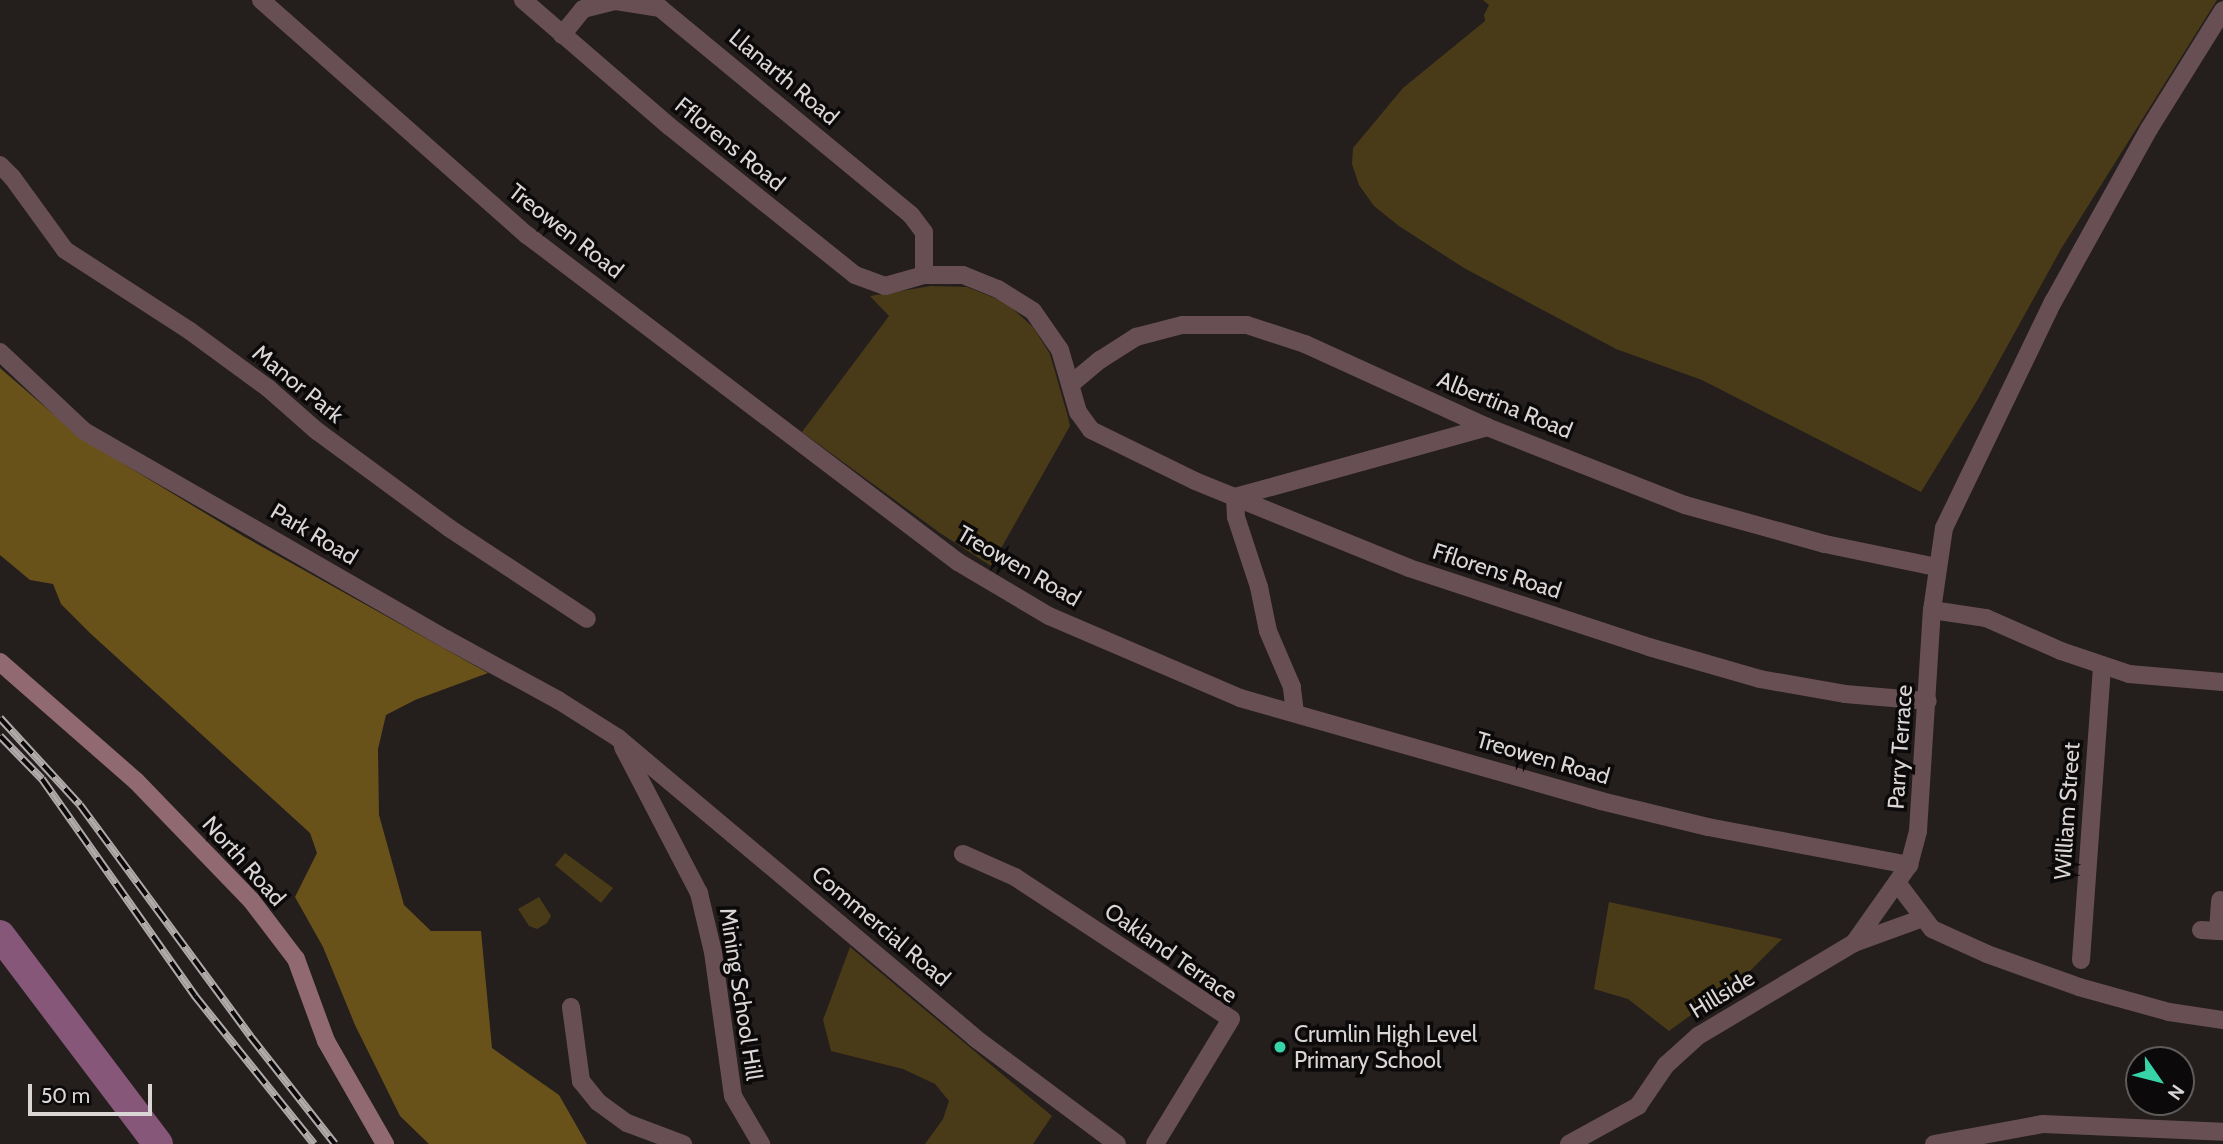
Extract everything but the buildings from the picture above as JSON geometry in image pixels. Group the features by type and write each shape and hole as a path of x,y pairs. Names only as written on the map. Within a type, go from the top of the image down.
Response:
{"street":[{"name":"Treowen Road","path":"261,0 527,235 958,562 1061,621 1240,698 1601,801 1734,832 1909,865"},
{"name":"Fflorens Road","path":"523,0 669,127 855,275 885,286 924,275 962,275 998,289 1033,311 1060,350 1077,412 1091,430 1236,497 1409,568 1649,647 1760,679 1844,694 1928,701"},
{"name":"Llanarth Road","path":"562,35 583,9 616,1 660,8 911,215 924,232 924,275"},
{"name":"Parry Terrace","path":"1898,884 1909,865 1918,831 1936,567 1952,508 2053,302 2149,129 2223,10"},
{"name":"Manor Park","path":"0,165 12,177 65,250 190,331 268,388 317,431 449,528 587,619"},
{"name":"Albertina Road","path":"1071,384 1100,360 1136,337 1182,325 1248,325 1306,344 1487,427 1685,505 1825,544 1936,567"},
{"name":"Park Road","path":"0,352 85,431 434,632 558,700 618,738"},
{"path":"1295,713 1292,687 1268,631 1259,587 1236,517 1236,497 1487,427"},
{"path":"1932,610 1986,618 2102,666 2129,674 2223,682"},
{"name":"North Road","path":"0,662 136,782 251,900 296,959 326,1041 385,1144"},
{"name":"William Street","path":"2081,960 2102,666"},
{"name":"Mining School Hill","path":"618,738 699,893 713,952 733,1096 761,1144"},
{"name":"Commercial Road","path":"618,738 975,1038 1117,1144"},
{"name":"Oakland Terrace","path":"963,854 1015,877 1231,1019 1155,1144"},
{"path":"1898,884 1932,929 2064,983 2169,1012 2223,1020"},
{"name":"Hillside","path":"1569,1144 1638,1106 1666,1065 1698,1036 1854,943 1898,884"},
{"path":"2214,931 2220,900"},
{"path":"1854,943 1923,918"},
{"path":"571,1007 582,1081 598,1102 627,1123 683,1144"},
{"path":"1934,1144 2043,1124 2223,1132"}],"shaded area":[{"path":"1483,0 2217,0 2061,249 1978,399 1921,492 1702,380 1616,349 1464,268 1399,226 1374,206 1359,185 1352,164 1353,148 1403,88 1485,21 1484,15 1489,5"},
{"path":"931,286 967,287 1005,302 1033,327 1050,354 1070,426 991,566 940,533 802,432 889,316 870,296"},
{"path":"0,368 52,413 127,466 243,536 488,673 415,700 386,715 378,749 379,815 404,905 431,931 481,931 492,1048 559,1095 587,1144 429,1144 400,1116 355,1025 323,947 295,897 317,853 310,833 91,634 61,604 53,584 30,580 0,555"},
{"path":"565,853 613,888 601,903 555,865"},
{"path":"539,897 551,916 547,923 537,929 529,926 518,909"},
{"path":"1609,902 1782,939 1745,976 1669,1031 1628,999 1594,989"},
{"path":"850,947 1052,1116 1033,1144 925,1144 943,1119 949,1101 935,1084 903,1069 831,1051 823,1020"}],"waterway":[{"path":"0,935 158,1144"}],"railway":[{"path":"0,718 80,805 250,1036 335,1144"},
{"path":"0,736 42,779 195,996 314,1144"}],"place":[{"name":"Crumlin High Level Primary School","path":"1280,1047"}]}
